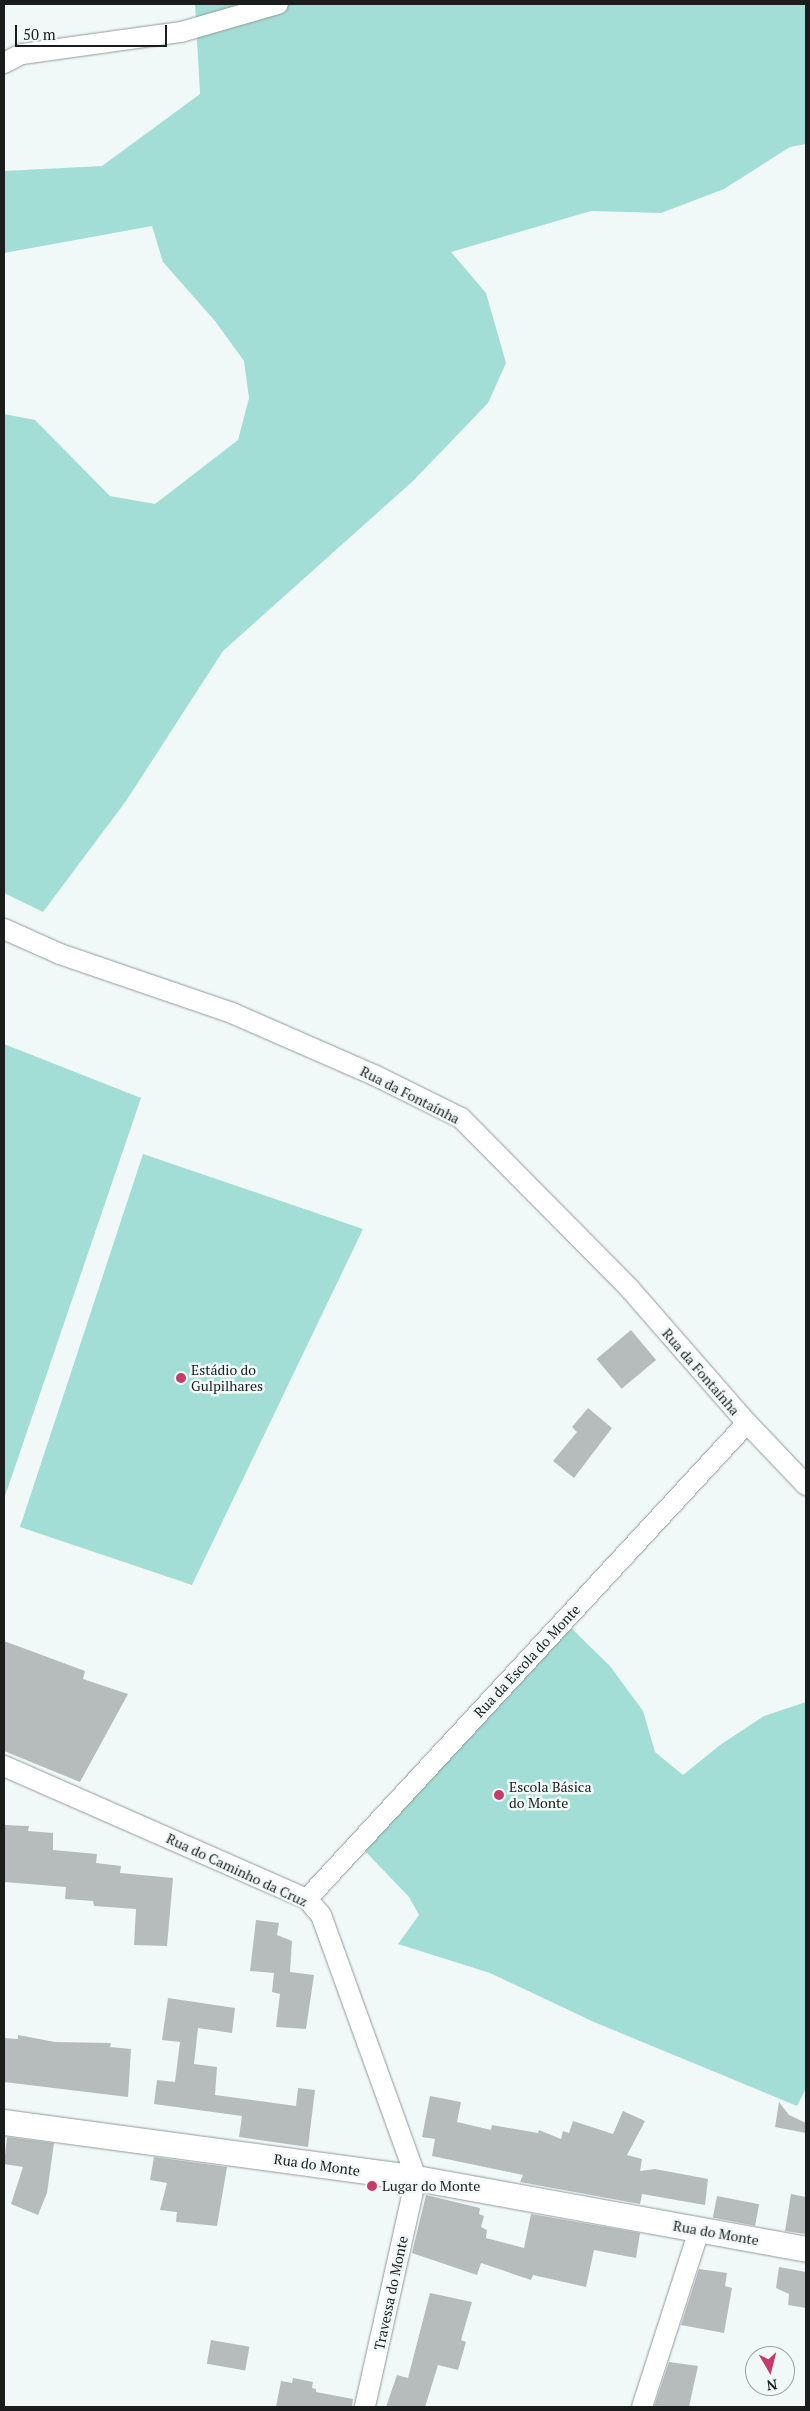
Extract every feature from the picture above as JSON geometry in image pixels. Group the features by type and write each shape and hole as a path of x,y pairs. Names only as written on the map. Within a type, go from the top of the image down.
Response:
{"street":[{"path":"4,64 22,54 181,32 278,4"},
{"name":"Rua da Fontaínha","path":"4,929 60,954 232,1013 376,1076 461,1118 630,1289 746,1423 806,1485"},
{"name":"Rua da Escola do Monte","path":"307,1899 746,1423"},
{"name":"Rua do Caminho da Cruz","path":"4,1766 307,1899 321,1915 416,2178"},
{"name":"Rua do Monte","path":"4,2122 416,2178 699,2231 806,2248"},
{"name":"Travessa do Monte","path":"366,2407 416,2178"},
{"path":"642,2407 699,2231"}],"shaded area":[{"path":"195,4 806,4 806,144 790,147 724,189 661,213 591,211 451,252 486,293 506,363 488,403 413,481 223,651 126,801 43,912 4,893 4,414 35,420 110,496 155,504 238,440 249,398 244,361 215,321 163,262 152,226 4,253 4,171 102,166 200,94"},
{"path":"4,1044 141,1098 4,1499"},
{"name":"Estádio do Gulpilhares","path":"143,1154 363,1229 192,1585 20,1527"},
{"path":"569,1626 610,1666 643,1711 655,1752 683,1775 720,1745 764,1716 806,1702 806,2088 797,2106 594,2022 490,1973 398,1944 419,1915 409,1897 364,1850"}],"building":[{"path":"631,1330 656,1360 622,1389 597,1359"},
{"path":"588,1408 612,1428 574,1478 553,1461 577,1432 572,1427"},
{"path":"4,1641 85,1671 83,1679 128,1694 80,1782 4,1751"},
{"path":"4,1825 29,1826 28,1831 53,1833 53,1850 97,1854 96,1863 121,1866 120,1873 173,1878 167,1946 134,1945 136,1909 94,1906 93,1901 65,1899 66,1887 4,1882"},
{"path":"256,1920 279,1923 277,1935 292,1941 290,1972 314,1975 306,2029 276,2027 280,1994 272,1992 274,1973 250,1971"},
{"path":"168,1998 235,2008 232,2033 198,2028 194,2064 217,2067 215,2095 296,2106 298,2088 315,2090 308,2147 239,2137 242,2116 154,2104 157,2080 175,2082 180,2042 162,2040"},
{"path":"18,2035 55,2042 111,2043 110,2047 131,2049 128,2097 4,2082 4,2038 18,2039"},
{"path":"430,2096 461,2102 457,2122 491,2130 492,2125 538,2133 539,2130 561,2139 563,2131 569,2133 573,2121 613,2134 623,2111 645,2121 627,2155 642,2159 640,2171 655,2169 708,2179 705,2205 642,2194 640,2204 520,2182 523,2175 432,2156 435,2139 422,2137"},
{"path":"779,2102 789,2115 806,2123 806,2133 775,2127"},
{"path":"7,2137 54,2143 47,2193 38,2215 11,2204 23,2167 4,2164"},
{"path":"154,2157 227,2167 217,2226 176,2222 177,2212 160,2210 167,2183 150,2180"},
{"path":"791,2194 806,2197 806,2234 785,2231"},
{"path":"426,2195 480,2208 479,2214 484,2216 481,2227 487,2230 486,2238 524,2248 531,2214 640,2233 636,2258 594,2250 586,2287 533,2275 531,2280 481,2263 477,2275 412,2253"},
{"path":"717,2196 759,2204 755,2226 713,2218"},
{"path":"779,2267 806,2272 806,2308 788,2305 789,2294 776,2288"},
{"path":"699,2269 727,2273 725,2286 732,2288 724,2333 681,2325"},
{"path":"430,2293 472,2302 461,2340 466,2342 458,2370 438,2365 425,2407 386,2407 397,2375 408,2378"},
{"path":"211,2340 249,2347 245,2370 207,2364"},
{"path":"669,2362 698,2366 689,2407 654,2407"},
{"path":"293,2378 313,2382 312,2388 316,2389 316,2392 353,2399 352,2407 276,2407 281,2381 292,2383"}],"place":[{"name":"Estádio do Gulpilhares","path":"181,1378"},
{"name":"Escola Básica do Monte","path":"499,1795"},
{"name":"Lugar do Monte","path":"372,2186"}]}
